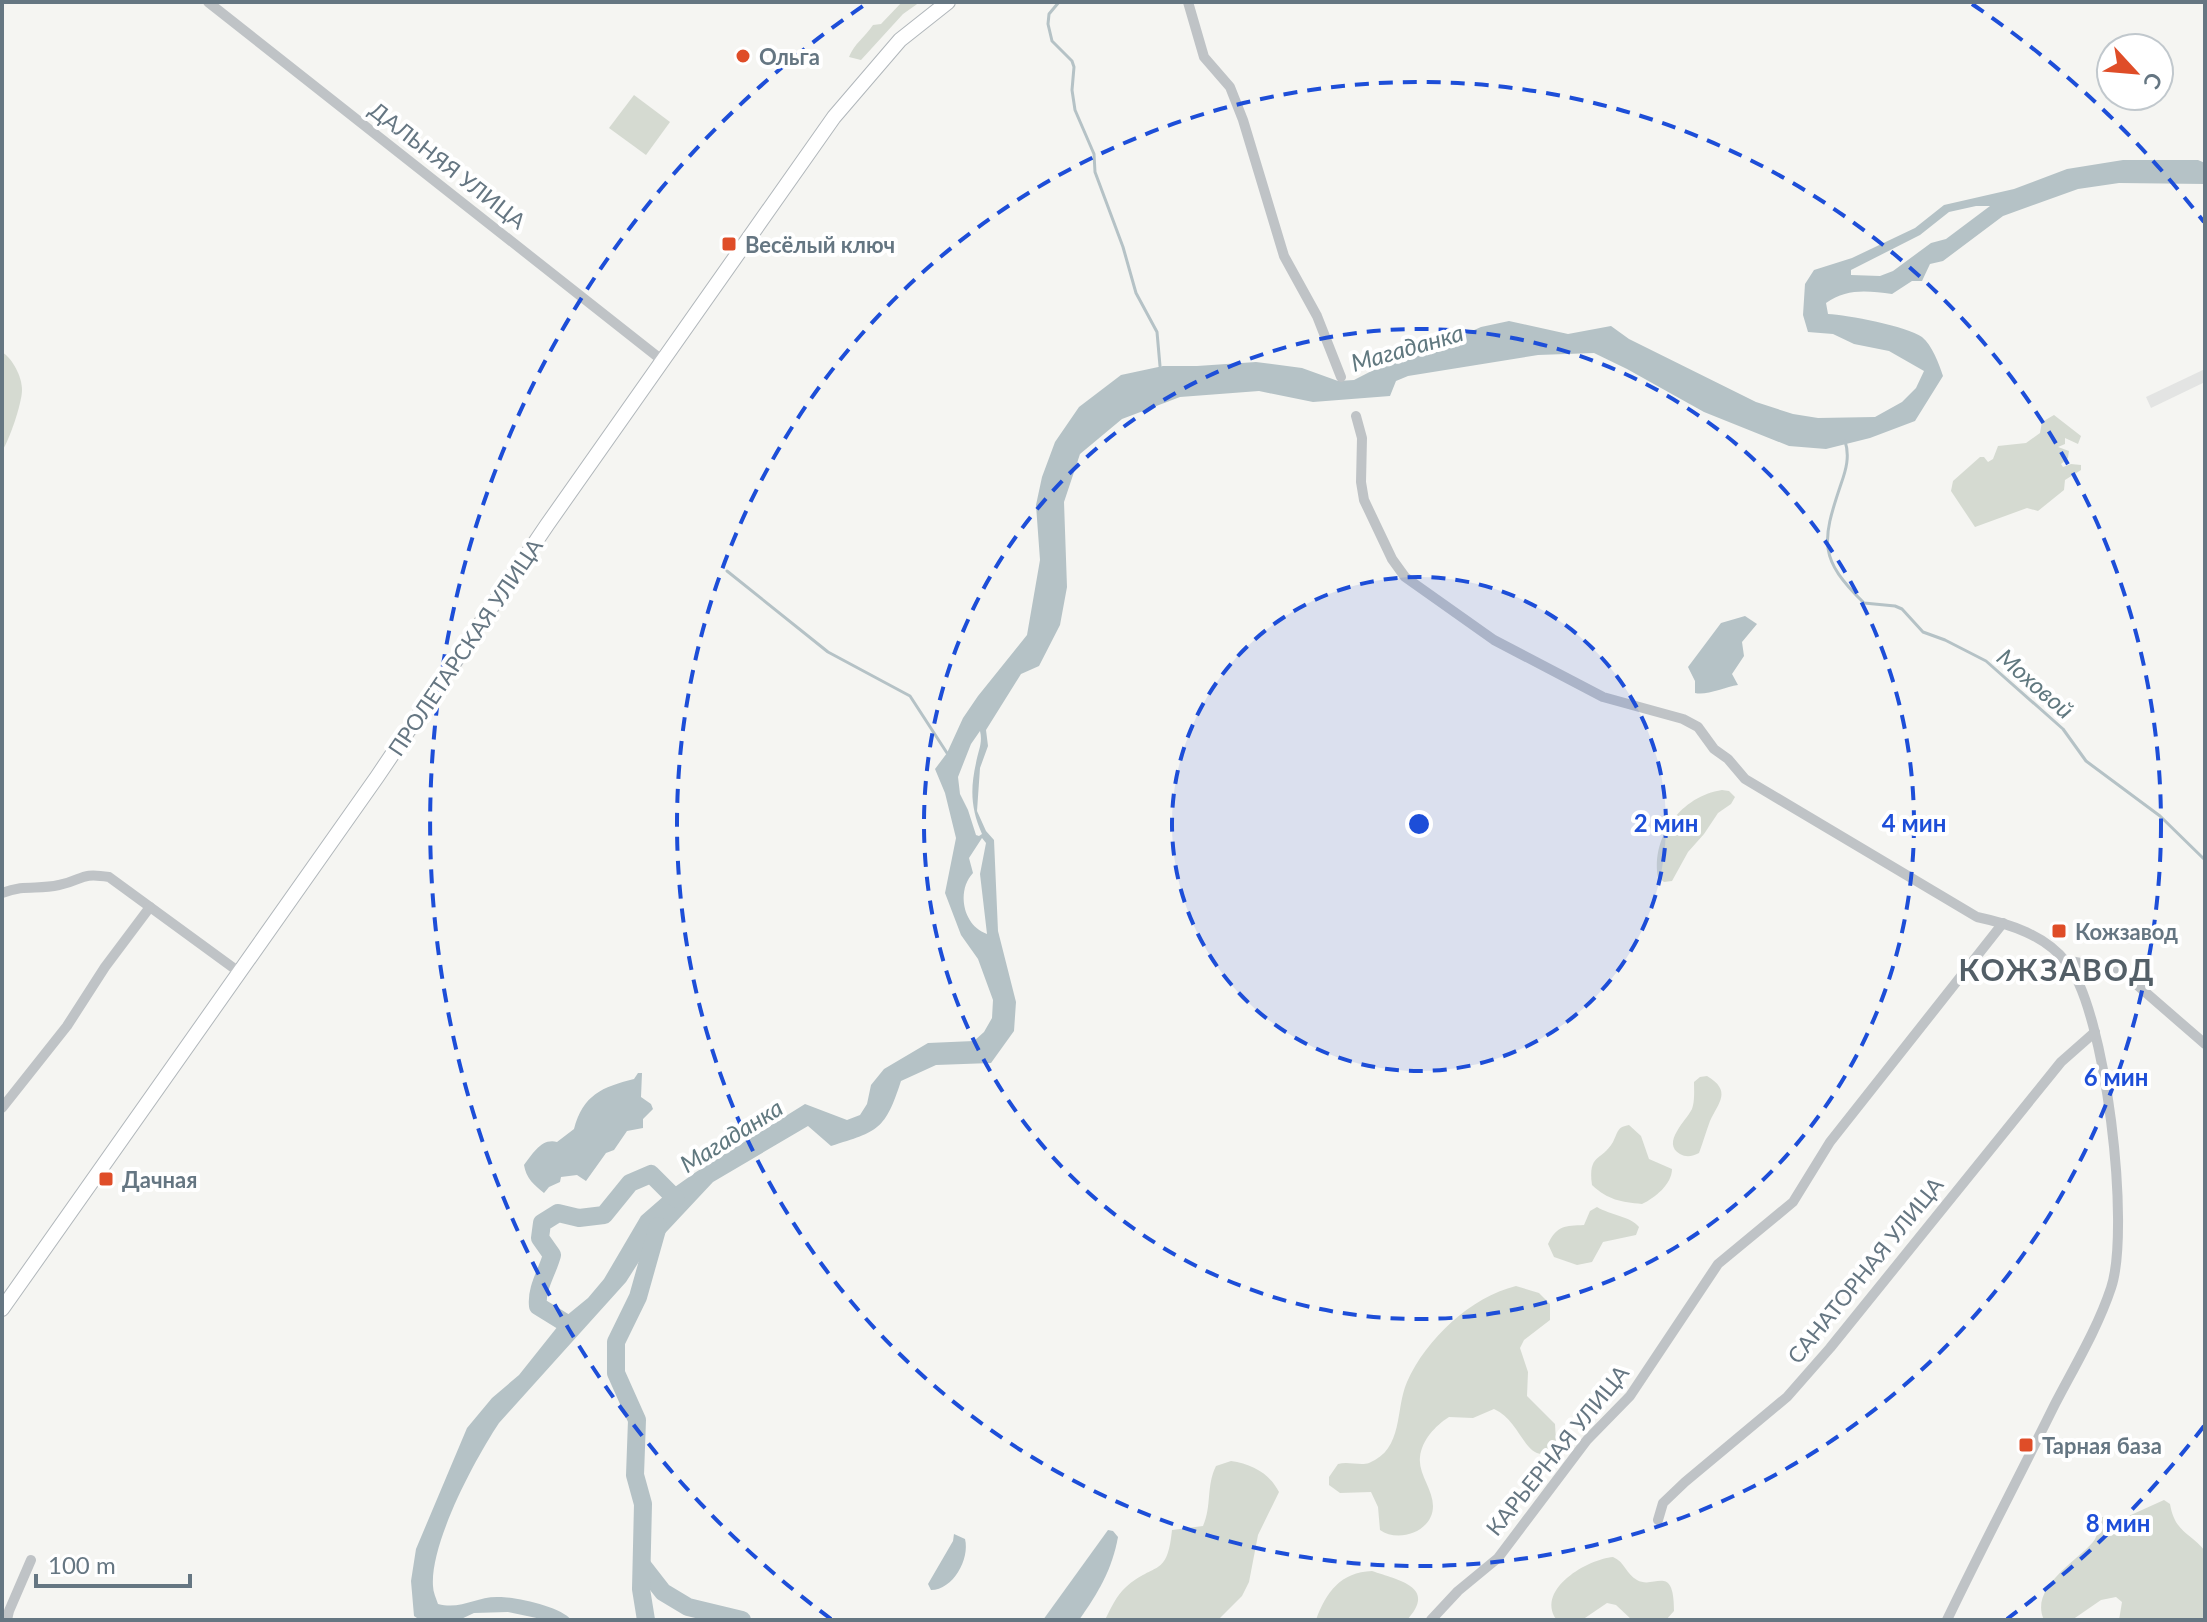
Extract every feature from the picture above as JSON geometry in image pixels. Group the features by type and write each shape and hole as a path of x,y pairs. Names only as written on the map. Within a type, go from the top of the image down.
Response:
{"main road":[{"name":"ПРОЛЕТАРСКАЯ УЛИЦА","path":"2,1309 377,777 547,525 834,117 900,40 948,2"}],"street":[{"name":"ДАЛЬНЯЯ УЛИЦА","path":"208,2 663,361"},
{"path":"1188,2 1204,57 1230,87 1243,120 1284,256 1317,316 1341,377"},
{"path":"1356,416 1362,438 1361,482 1364,500 1392,559 1405,577 1494,640 1603,697 1683,719 1698,727 1714,749 1728,759 1745,779 1977,917 2003,923 2045,943 2065,960 2083,990 2095,1032 2108,1108 2120,1211 2117,1265 2111,1289 2087,1342 1947,1620"},
{"path":"2,893 19,886 59,885 88,874 109,877 239,972"},
{"path":"2,1108 67,1026 105,967 150,907"},
{"name":"КАРЬЕРНАЯ УЛИЦА","path":"1431,1620 1458,1591 1498,1558 1587,1440 1630,1396 1718,1264 1793,1202 1830,1142 2003,923"},
{"path":"2065,960 2121,971 2205,1044"},
{"name":"САНАТОРНАЯ УЛИЦА","path":"1658,1520 1663,1503 1734,1439 1787,1397 2052,1073 2095,1032"},
{"path":"7,1620 31,1560"}],"shaded area":[{"path":"902,2 920,2 903,14 861,60 849,57 873,25 881,24"},
{"path":"634,95 670,122 646,155 609,128"},
{"path":"2123,160 2198,160 2205,163 2205,184 2119,183 2078,189 2003,216 1943,261 1930,264 1922,281 1912,281 1892,294 1850,293 1826,303 1828,314 1891,325 1922,337 1932,350 1943,376 1915,421 1870,438 1826,449 1789,446 1704,412 1594,353 1538,355 1408,376 1396,381 1390,396 1313,402 1259,391 1180,397 1122,419 1080,454 1064,502 1067,587 1060,625 1039,666 1021,674 986,730 988,746 980,768 977,811 994,840 998,931 1016,1002 1014,1031 991,1063 936,1065 901,1081 890,1110 870,1132 831,1146 808,1126 713,1182 640,1260 626,1282 499,1423 467,1479 446,1525 434,1568 433,1586 438,1604 455,1605 491,1597 507,1597 549,1607 571,1620 546,1620 508,1612 474,1613 459,1620 420,1620 414,1616 411,1581 416,1549 467,1428 492,1398 519,1375 566,1316 588,1298 604,1279 641,1216 696,1172 805,1104 847,1120 860,1115 867,1104 871,1085 884,1069 928,1043 974,1041 992,1018 993,1000 978,959 961,935 945,893 956,838 945,793 935,769 978,696 1027,635 1040,560 1036,505 1042,477 1055,442 1079,407 1121,375 1163,366 1256,362 1302,368 1338,381 1354,380 1395,359 1425,352 1481,327 1509,321 1568,334 1611,326 1629,339 1756,402 1818,418 1875,417 1902,402 1916,388 1924,371 1889,351 1854,344 1833,334 1808,332 1803,315 1805,284 1814,270 1852,258 1915,228 1944,205 2014,189 2067,169","holes":["1990,206 1946,239 1931,243 1893,271 1880,276 1851,275 1851,270 1920,235 1949,212","980,731 981,743 972,791 982,834 979,836 960,794 958,777 971,744","982,838 986,843 980,874 987,934 972,924 965,907 965,889 973,873 969,858"]},
{"path":"2,352 16,369 22,390 15,422 2,451"},
{"path":"2205,369 2205,382 2151,408 2146,397"},
{"path":"2054,415 2081,436 2078,444 2065,438 2065,444 2058,447 2069,451 2068,458 2061,464 2063,467 2081,465 2081,470 2065,480 2064,490 2038,511 2027,508 1975,527 1951,491 1953,481 1980,457 1988,462 1993,459 1998,446 2026,443 2040,433 2042,422"},
{"path":"1745,616 1757,624 1742,642 1744,656 1732,674 1738,685 1695,693 1695,681 1688,667 1721,623"},
{"path":"1722,790 1729,791 1735,797 1731,804 1718,813 1688,852 1672,881 1664,882 1658,877 1657,862 1659,847 1672,820 1694,800"},
{"path":"642,1073 641,1097 653,1109 643,1119 643,1128 627,1131 586,1181 577,1175 561,1177 560,1182 544,1193 525,1170 524,1165 531,1156 546,1142 557,1142 574,1129 583,1108 595,1094 634,1079"},
{"path":"1707,1076 1719,1087 1720,1102 1699,1153 1683,1155 1675,1149 1674,1138 1692,1109 1694,1082"},
{"path":"1629,1125 1641,1136 1649,1159 1672,1169 1662,1190 1642,1204 1615,1199 1592,1185 1592,1168 1596,1159 1613,1142 1620,1129"},
{"path":"1597,1207 1635,1223 1639,1227 1636,1235 1603,1242 1592,1262 1577,1265 1554,1257 1548,1244 1555,1233 1567,1226 1584,1225 1590,1211"},
{"path":"1516,1286 1539,1293 1550,1304 1550,1320 1524,1340 1520,1348 1528,1372 1527,1396 1555,1424 1556,1441 1543,1454 1536,1453 1510,1421 1494,1409 1473,1418 1449,1417 1430,1434 1421,1451 1421,1469 1433,1506 1427,1523 1413,1533 1387,1534 1380,1530 1378,1507 1371,1492 1340,1493 1329,1485 1329,1477 1338,1464 1365,1464 1380,1457 1388,1448 1397,1427 1407,1382 1426,1350 1467,1310"},
{"path":"1231,1461 1259,1470 1279,1492 1258,1535 1249,1582 1242,1596 1218,1620 1105,1620 1126,1587 1163,1562 1172,1530 1203,1526 1216,1466"},
{"path":"2164,1500 2170,1504 2179,1527 2205,1551 2205,1620 2119,1620 2122,1602 2116,1597 2101,1600 2072,1620 2044,1620 2041,1608 2048,1587 2093,1542 2099,1518 2122,1519"},
{"path":"1108,1530 1118,1537 1112,1560 1098,1591 1079,1620 1043,1620"},
{"path":"954,1534 965,1539 962,1564 946,1585 931,1590 928,1584"},
{"path":"1613,1557 1637,1580 1667,1582 1671,1587 1674,1611 1666,1620 1632,1620 1616,1605 1607,1603 1582,1620 1556,1619 1552,1608 1553,1597 1559,1587 1591,1563"},
{"path":"1372,1571 1403,1582 1416,1592 1418,1600 1407,1620 1316,1620 1336,1585 1352,1575"}],"waterway":[{"path":"1059,2 1049,14 1052,41 1074,67 1072,90 1075,110 1094,154 1095,172 1123,247 1136,293 1157,332 1160,366"},
{"name":"Моховой","path":"1845,441 1846,468 1830,521 1828,549 1832,562 1849,588 1864,603 1902,609 1923,632 1986,661 2063,729 2086,761 2160,816 2205,860"},
{"path":"727,571 828,652 910,696 947,753"},
{"path":"572,1327 538,1306 540,1287 552,1255 540,1238 542,1223 558,1213 579,1218 604,1215 630,1183 651,1174 676,1199"},
{"name":"Магаданка","path":"646,1620 641,1589 643,1504 635,1475 637,1420 616,1373 616,1342 638,1297 658,1226"},
{"name":"Магаданка","path":"642,1565 663,1592 688,1607 742,1620"}],"place":[{"name":"Ольга","path":"743,56"},
{"name":"Весёлый ключ","path":"729,244"},
{"name":"Кожзавод","path":"2059,931"},
{"name":"Дачная","path":"106,1179"},
{"name":"Тарная база","path":"2026,1445"}],"district":[{"name":"КОЖЗАВОД","path":"2057,969"}]}
